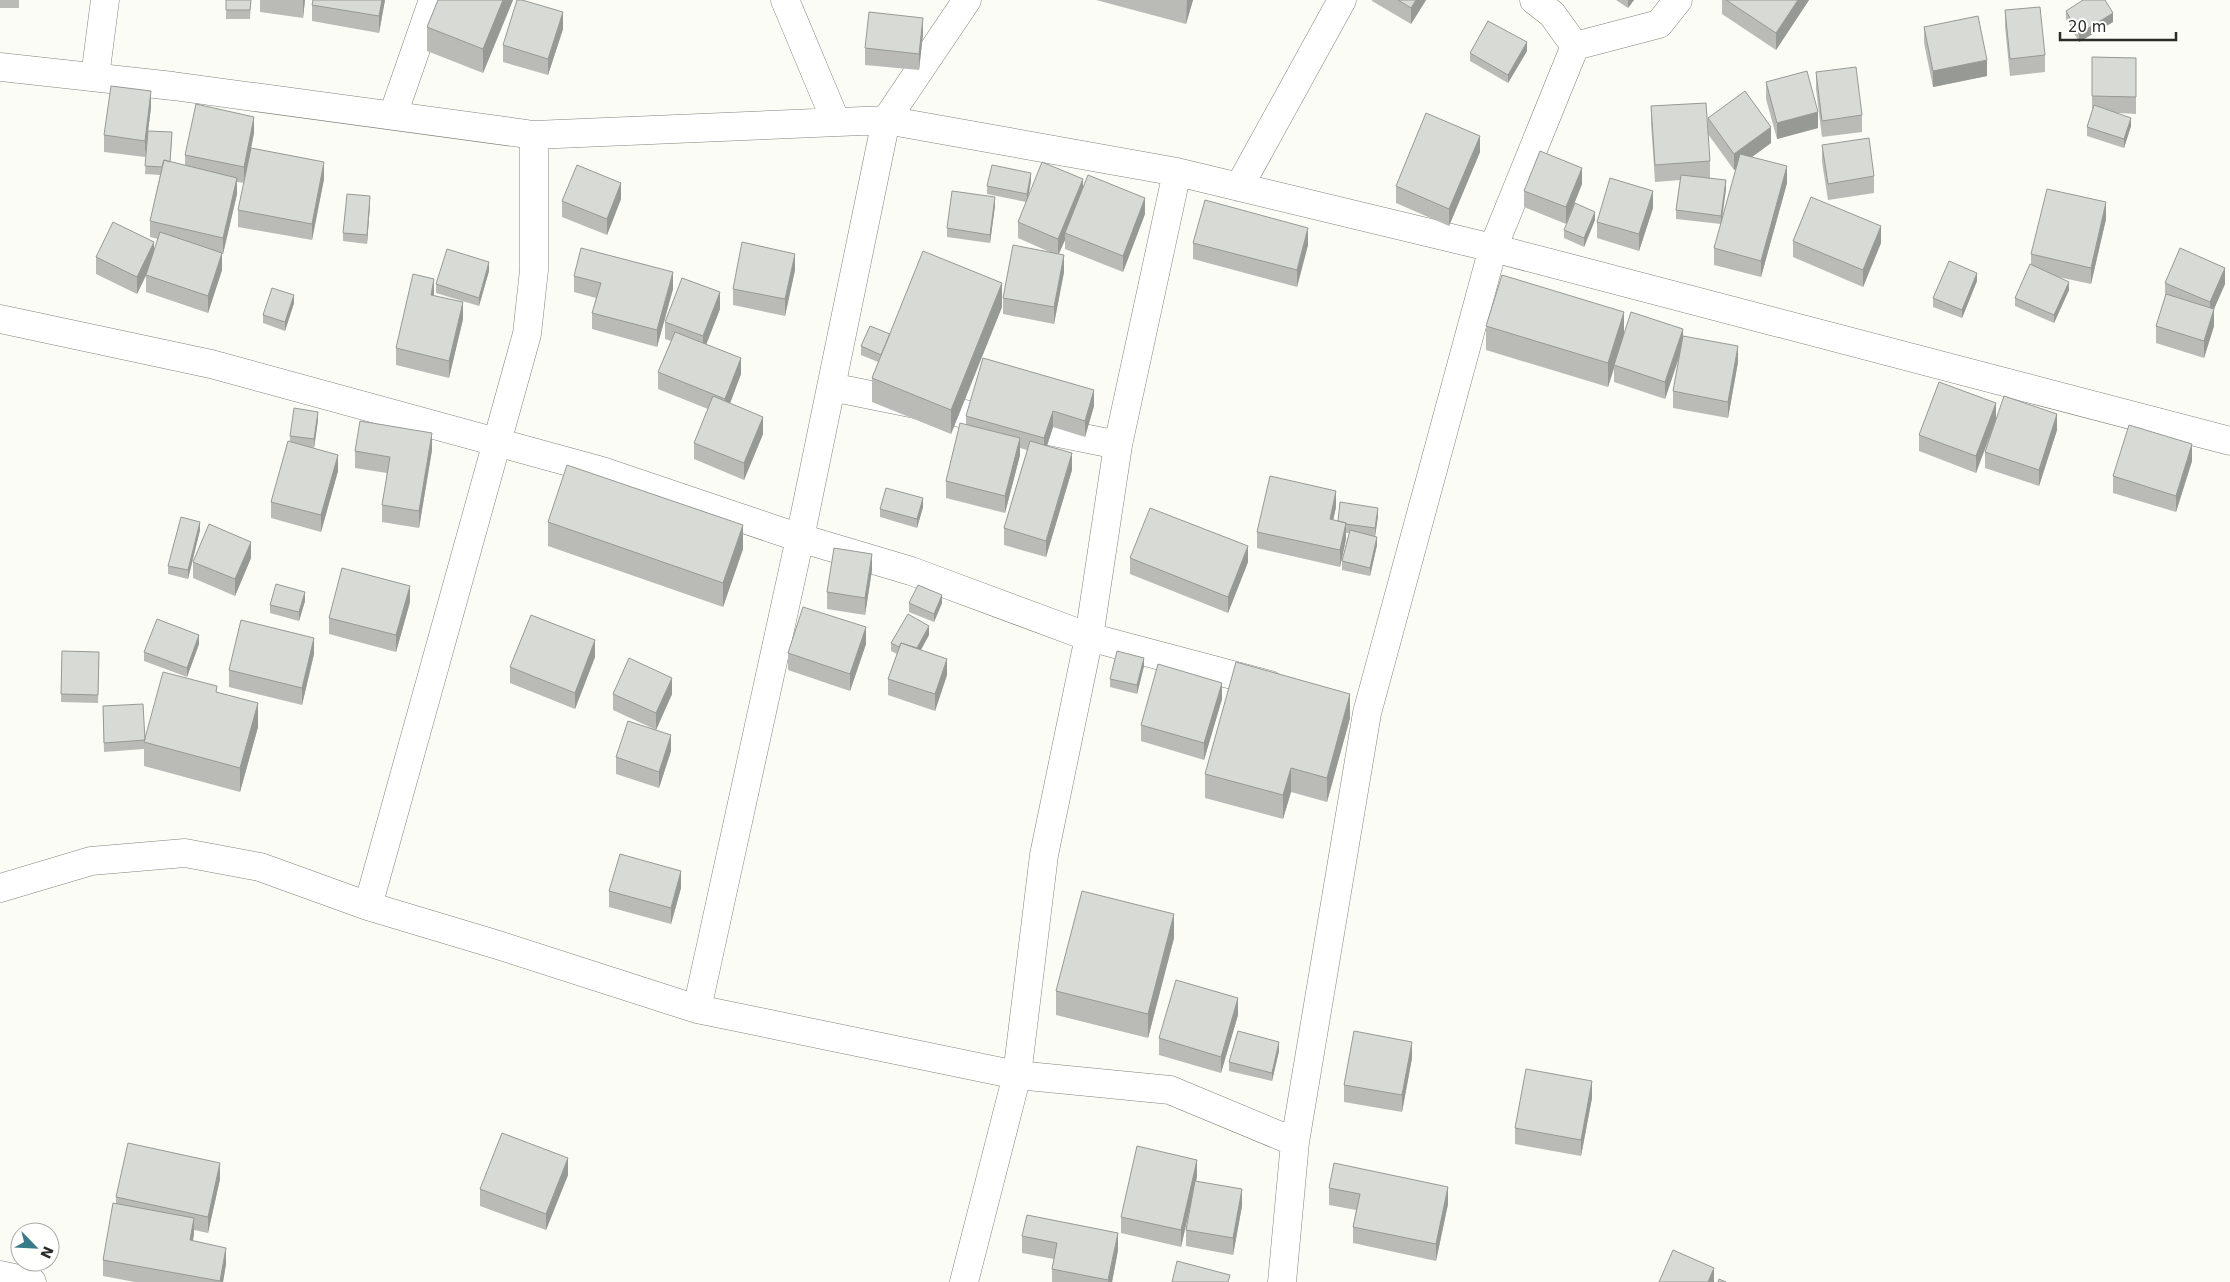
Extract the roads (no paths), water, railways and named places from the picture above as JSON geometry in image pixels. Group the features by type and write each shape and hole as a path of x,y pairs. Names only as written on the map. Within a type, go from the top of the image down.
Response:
{"street":[{"path":"95,77 105,0"},
{"path":"393,115 433,0"},
{"path":"785,0 836,122"},
{"path":"697,1009 800,538 886,120 967,0"},
{"path":"1240,187 1342,0"},
{"path":"1534,0 1552,14 1575,46"},
{"path":"1575,46 1659,24 1678,0"},
{"path":"1282,1282 1295,1142 1355,709 1493,248 1575,46"},
{"path":"0,67 95,77 534,135 886,120 1178,172 1493,248 2230,441"},
{"path":"368,906 527,334 534,270 534,135"},
{"path":"964,1282 1017,1075 1044,855 1089,638 1118,445 1178,172"},
{"path":"0,319 211,364 602,472 800,538 911,571 1089,638 1290,690"},
{"path":"831,387 1118,445"},
{"path":"0,888 91,861 185,853 260,867 368,906 498,945 697,1009 1017,1075 1170,1090 1295,1142"},
{"path":"0,1275 32,1282"}]}
